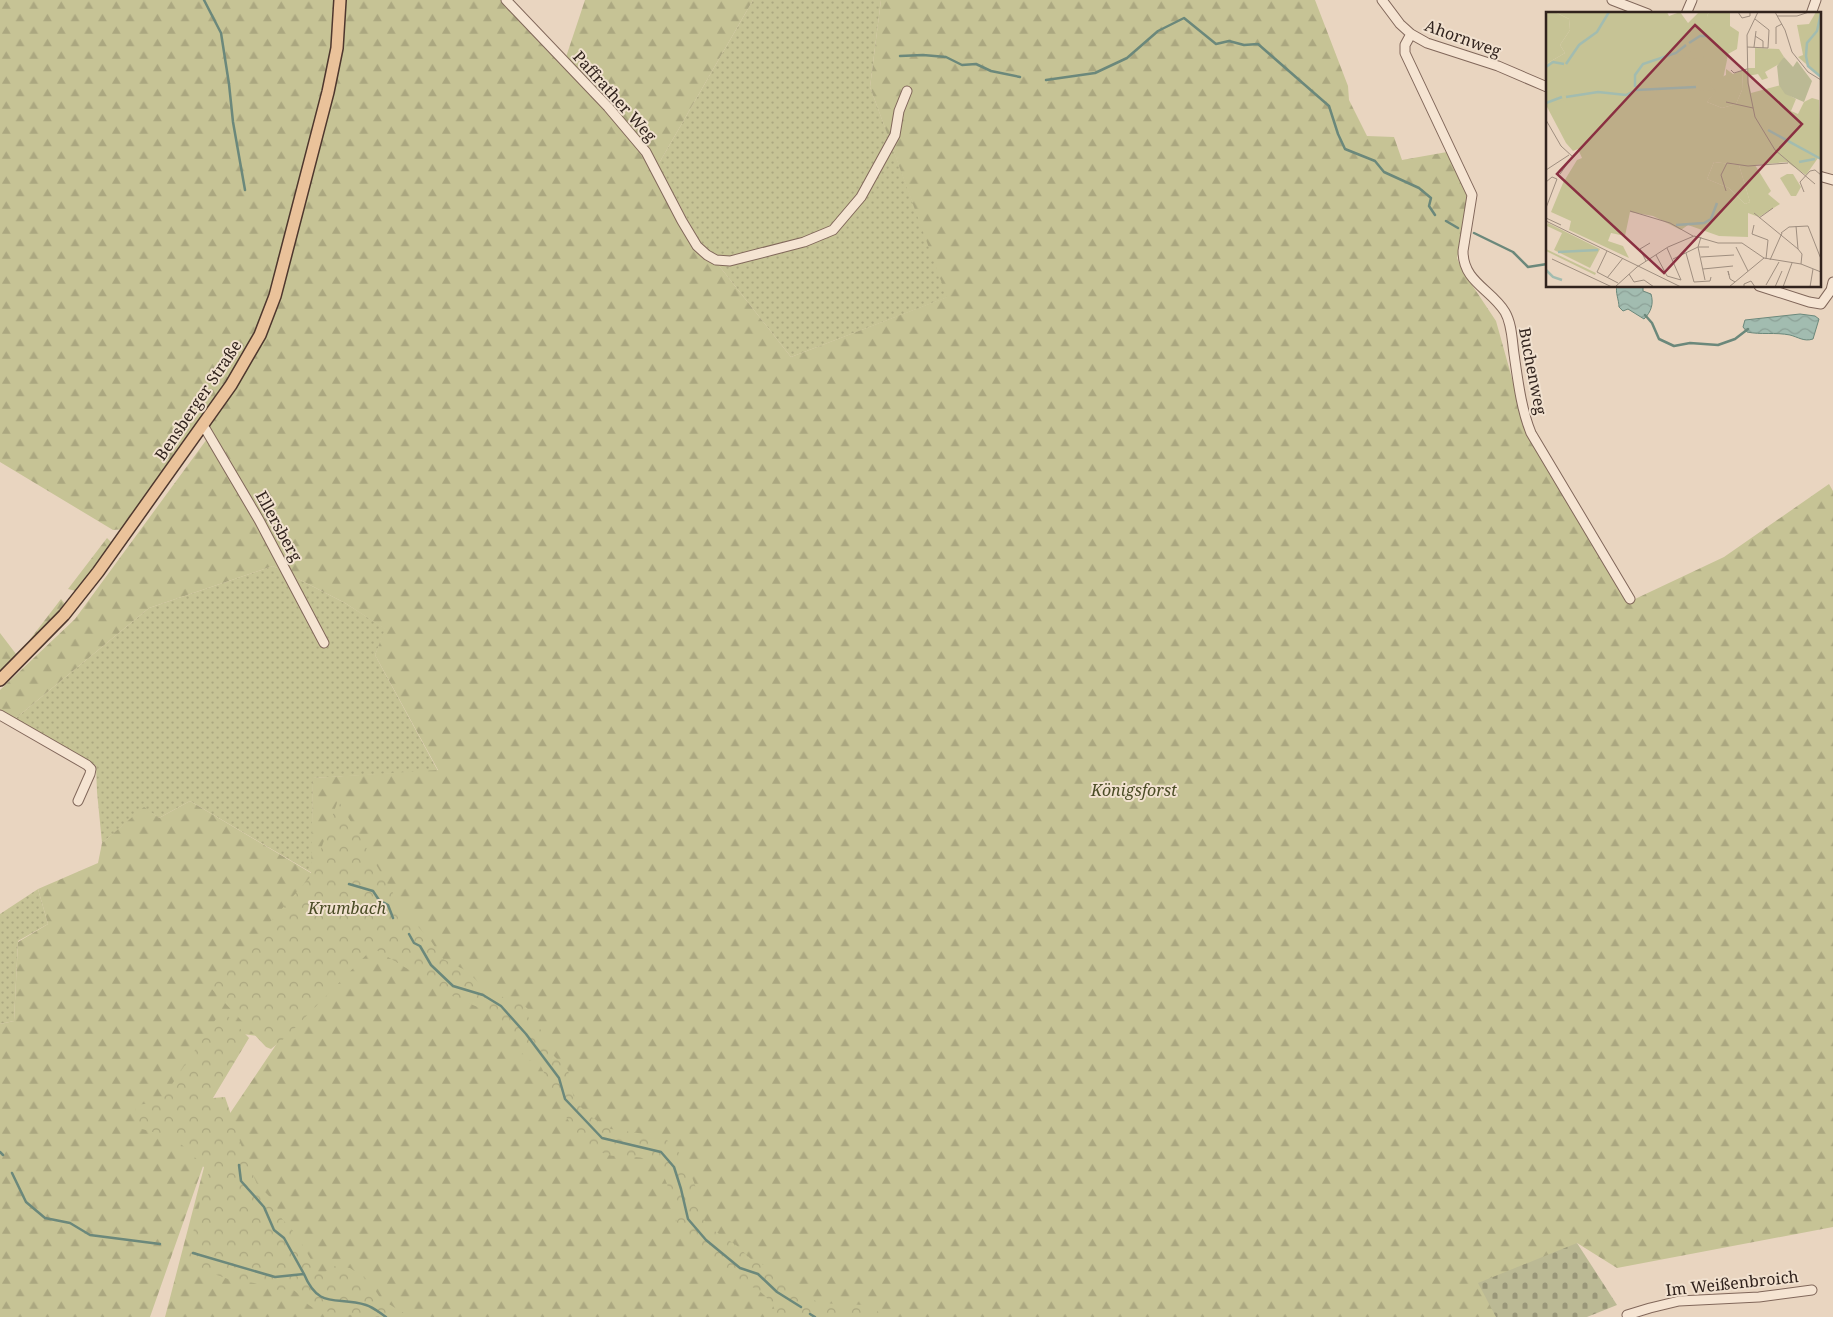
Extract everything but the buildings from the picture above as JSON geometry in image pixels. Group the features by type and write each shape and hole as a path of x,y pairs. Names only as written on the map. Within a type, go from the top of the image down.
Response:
{"main road":[{"name":"Bensberger Straße","path":"0,680 69,610 98,572 202,426 247,360 260,335 275,296 328,92 337,48 340,0"}],"street":[{"name":"Paffrather Weg","path":"506,0 608,107 646,152 697,246 716,260 730,262 804,242 833,230 861,197 895,135 899,112 907,91"},
{"name":"Ahornweg","path":"1382,0 1400,24 1411,34 1426,43 1498,66 1546,87"},
{"path":"1612,0 1643,12"},
{"path":"1687,12 1692,0"},
{"path":"1812,12 1816,0"},
{"name":"Buchenweg","path":"1411,34 1405,45 1405,53 1472,195 1463,251 1466,269 1505,313 1511,328 1524,415 1531,433 1630,599"},
{"path":"1820,176 1833,180"},
{"path":"1765,288 1821,304 1831,290 1833,282"},
{"name":"Ellersberg","path":"202,426 259,520 324,643"},
{"path":"0,715 91,769 78,801"},
{"name":"Im Weißenbroich","path":"1628,1316 1650,1308 1679,1302 1760,1297 1812,1290"},
{"path":"1622,1307 1628,1316"}],"green space":[{"name":"Königsforst","path":"0,0 501,0 563,66 585,0 753,0 658,165 698,239 791,357 947,297 870,87 881,0 1315,0 1348,86 1349,100 1367,136 1394,137 1402,160 1447,152 1467,191 1466,223 1457,258 1462,270 1496,321 1523,418 1635,599 1724,557 1829,484 1833,491 1833,1227 1617,1268 1577,1243 1498,1317 165,1317 208,1152 150,1317 0,1317 0,1024 14,1021 18,942 48,924 38,889 98,863 102,843 144,807 159,818 190,801 311,873 313,778 438,770 375,655 385,629 345,603 273,566 149,608 10,723 0,717 0,690 75,619 207,439 199,424 124,529 113,530 0,462","holes":["219,1031 280,1039 210,1143 148,1118"]},
{"path":"753,0 881,0 870,87 948,297 791,357 698,239 658,165"},
{"path":"107,538 111,542 111,546 76,591 68,589"},
{"path":"273,566 345,603 386,629 375,655 438,771 313,778 312,873 190,801 159,818 144,808 102,843 96,766 10,723 149,608"},
{"path":"61,599 65,607 0,673 0,633 16,654 28,642"},
{"name":"Krumbach","path":"338,800 403,910 431,941 443,959 467,971 478,982 506,999 512,1002 519,1001 529,1010 528,1017 538,1026 547,1039 552,1054 568,1070 574,1099 588,1115 611,1129 658,1136 667,1140 685,1159 695,1185 702,1218 713,1230 736,1245 752,1260 771,1268 785,1282 819,1303 865,1305 873,1308 885,1317 776,1317 773,1306 761,1292 736,1280 721,1265 696,1249 681,1231 665,1178 656,1165 646,1159 609,1155 585,1141 567,1118 540,1065 535,1059 518,1064 515,1056 524,1053 526,1049 518,1036 497,1023 487,1011 454,997 373,948 286,1037 271,1049 266,1047 211,988 312,875"},
{"path":"38,889 48,924 18,941 14,1021 0,1024 0,914"},
{"path":"222,1010 249,1038 213,1098 225,1097 245,1156 257,1184 274,1201 282,1219 296,1234 319,1273 322,1274 335,1266 350,1268 369,1281 381,1299 414,1317 362,1316 335,1313 312,1307 292,1289 274,1290 254,1283 228,1279 186,1264 205,1180 209,1173 174,1138 135,1127 136,1105 160,1102"},
{"path":"1577,1243 1617,1305 1587,1317 1496,1317 1478,1283"}],"water":[{"path":"1617,288 1643,288 1643,291 1651,294 1651,308 1644,319 1628,309 1623,311 1619,307"},
{"path":"1800,314 1815,316 1819,319 1813,339 1804,340 1784,334 1747,332 1743,327 1745,320"}],"waterway":[{"path":"204,0 221,33 233,122 245,190"},
{"path":"1046,80 1095,73 1127,58 1158,31 1184,18 1216,44 1229,41 1244,45 1258,44 1329,106 1345,149 1375,161 1384,172 1419,188 1431,198 1429,206 1435,215"},
{"path":"900,56 946,57 962,65 976,64 991,71 1020,77"},
{"path":"1446,221 1458,228"},
{"path":"1474,233 1513,252 1528,267 1546,264"},
{"path":"1645,315 1652,323 1659,339 1674,346 1690,343 1718,345 1735,339 1748,329"},
{"path":"349,884 373,891 379,900 388,905 393,918"},
{"path":"409,934 414,943 420,946 431,965 453,986 483,995 501,1006 526,1034 559,1078 565,1099 602,1138 661,1152 674,1167 688,1219 706,1240 740,1268 758,1274 777,1292 801,1307"},
{"path":"0,1152 3,1155"},
{"path":"239,1165 241,1181 264,1207 274,1230 284,1238 304,1274"},
{"path":"12,1173 26,1202 45,1218 70,1223 90,1235 160,1244"},
{"path":"193,1253 275,1277 304,1274 316,1293 322,1297 329,1300 366,1305 386,1317"},
{"path":"810,1314 815,1317"}]}
